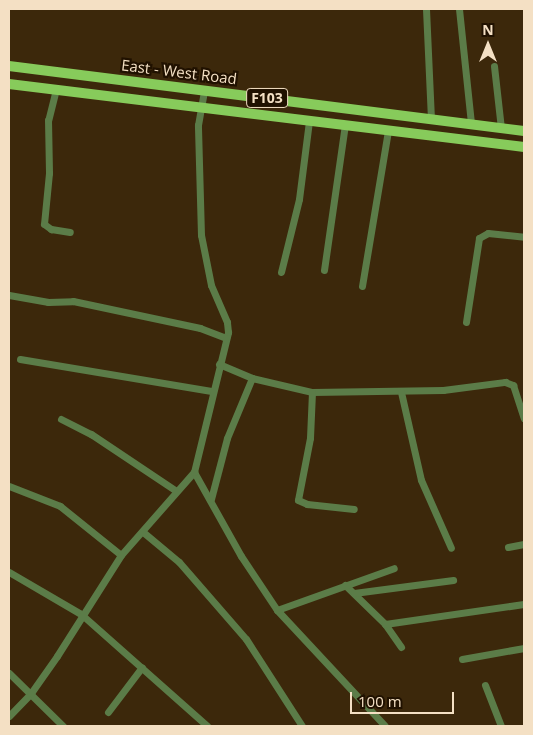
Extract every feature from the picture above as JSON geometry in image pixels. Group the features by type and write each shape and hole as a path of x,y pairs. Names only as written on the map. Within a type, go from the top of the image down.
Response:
{"main road":[{"name":"East - West Road","path":"9,66 524,131"},
{"name":"F103","path":"9,84 524,146"}],"street":[{"path":"426,9 431,118"},
{"path":"459,9 471,123"},
{"path":"494,66 501,128"},
{"path":"56,89 48,120 49,172 44,224 51,229 70,232"},
{"path":"9,716 31,693 121,555 143,532 175,490 194,472 211,391 226,338 227,322 211,285 201,235 198,125 204,90"},
{"path":"281,272 299,199 309,121"},
{"path":"324,270 345,125"},
{"path":"362,286 388,130"},
{"path":"466,322 479,238 488,233 524,237"},
{"path":"9,295 48,302 73,301 200,328 226,338"},
{"path":"20,359 211,391"},
{"path":"219,364 252,378 312,392 402,392 505,382 513,384 524,418"},
{"path":"210,500 227,438 252,378"},
{"path":"312,392 310,438 298,500 307,504 354,509"},
{"path":"402,392 421,480 451,548"},
{"path":"61,419 91,434 175,490"},
{"path":"194,472 241,556 277,610 385,726"},
{"path":"9,486 60,506 121,555"},
{"path":"143,532 179,562 246,639 302,726"},
{"path":"508,546 524,544"},
{"path":"277,610 394,568"},
{"path":"9,572 82,614 207,726"},
{"path":"354,593 453,580"},
{"path":"344,585 354,593 370,612 385,624 401,647"},
{"path":"385,624 524,604"},
{"path":"462,660 524,648"},
{"path":"108,712 142,667"},
{"path":"9,673 63,726"},
{"path":"485,685 501,726"}]}
